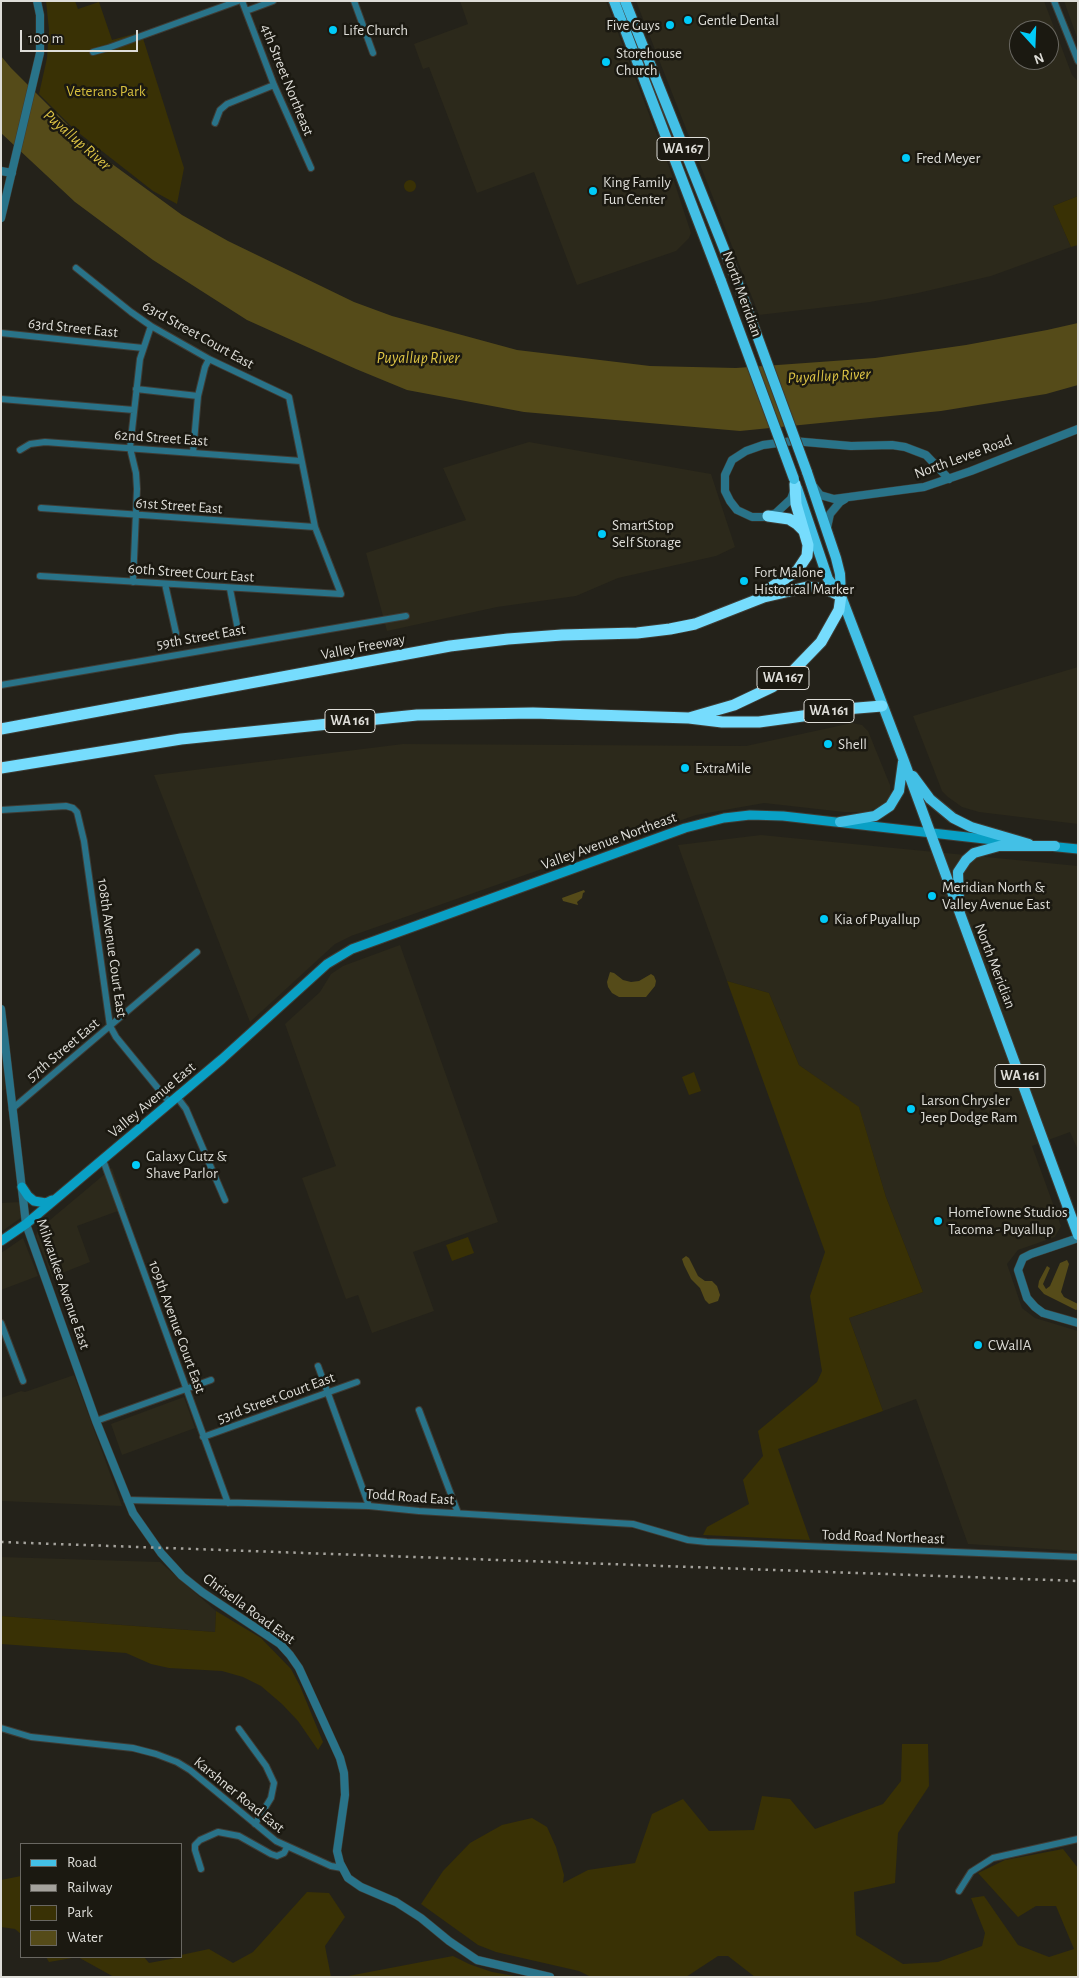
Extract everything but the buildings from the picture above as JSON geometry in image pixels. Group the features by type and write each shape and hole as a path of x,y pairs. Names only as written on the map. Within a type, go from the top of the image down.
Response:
{"highway":[{"name":"WA 167","path":"731,610 778,584 797,571 807,556 808,545 796,504 794,481"},
{"path":"768,516 789,519 798,524 804,532"},
{"path":"731,610 764,597 807,587 826,589 841,596"},
{"name":"WA 167","path":"689,718 734,705 772,687 792,672 825,636 839,610 841,596"},
{"name":"Valley Freeway","path":"1,729 450,646 553,636 637,633 696,624 731,610"},
{"name":"WA 161","path":"7,767 181,740 417,715 533,713 759,722 810,716 834,710 882,706"},
{"path":"1,723 71,716"}],"main road":[{"name":"North Meridian","path":"614,1 721,281 828,579 841,596 904,761 1078,1237"},
{"name":"North Meridian","path":"625,1 740,289 809,476 840,574 841,596"},
{"path":"840,822 875,816 890,806 899,791 904,761"},
{"path":"904,761 916,782 930,799 953,818 971,826 1029,844"},
{"name":"Valley Avenue Northeast","path":"316,974 339,956 352,949 702,822 724,818 774,815 1078,849"},
{"path":"961,917 957,883 958,872 966,860 974,853 999,846 1055,846"},
{"name":"Valley Avenue East","path":"1,1240 26,1224 237,1047 316,974"},
{"path":"22,1187 31,1199 40,1203 46,1203 59,1196"}],"street":[{"path":"1,218 36,74 40,39 40,15 37,1"},
{"path":"93,52 238,1"},
{"name":"4th Street Northeast","path":"242,1 274,85 311,168"},
{"path":"246,11 273,1"},
{"path":"354,1 374,53"},
{"path":"1054,1 1078,61"},
{"path":"215,123 220,110 227,104 274,85"},
{"path":"1,171 13,169"},
{"name":"63rd Street Court East","path":"76,268 151,326 209,359 289,397 301,461"},
{"path":"133,582 136,473 130,448 136,389 143,348 151,326"},
{"name":"63rd Street East","path":"1,333 143,348"},
{"path":"193,452 198,396 205,367 209,359"},
{"path":"136,389 198,396"},
{"path":"1,399 134,410"},
{"name":"North Levee Road","path":"809,476 816,491 826,498 834,499 906,491 949,479 1078,429"},
{"path":"794,481 791,499 781,510 768,516 752,517 737,510 727,497 724,480 729,465 741,453 777,442 793,440 851,446 892,445 905,447 917,450 932,459 949,479"},
{"name":"62nd Street East","path":"20,450 30,444 45,442 301,461"},
{"path":"301,461 315,527"},
{"path":"827,530 828,520 834,508 840,502 854,497"},
{"name":"61st Street East","path":"41,508 315,527"},
{"name":"60th Street Court East","path":"40,576 230,589 341,594 315,527"},
{"path":"165,584 176,633"},
{"path":"230,589 237,625"},
{"name":"59th Street East","path":"1,685 406,616"},
{"name":"108th Avenue Court East","path":"1,810 66,806 74,808 77,812 81,823 110,1026 116,1037 173,1100 186,1109 224,1200"},
{"name":"57th Street East","path":"12,1109 198,952"},
{"name":"Milwaukee Avenue East","path":"1,1008 26,1224 96,1421 127,1500"},
{"name":"109th Avenue Court East","path":"103,1160 228,1502"},
{"path":"1078,1237 1023,1258 1018,1270 1028,1298 1035,1307 1043,1313 1078,1323"},
{"path":"1,1323 23,1381"},
{"path":"318,1366 369,1506"},
{"path":"96,1421 211,1380"},
{"name":"53rd Street Court East","path":"204,1437 357,1382"},
{"path":"419,1410 458,1513"},
{"name":"Todd Road East","path":"127,1500 369,1506 633,1524 688,1540"},
{"name":"Chrisella Road East","path":"127,1500 145,1532 182,1576 202,1592 280,1644 299,1668 340,1758 344,1773 345,1795 337,1844 338,1858 342,1868"},
{"name":"Todd Road Northeast","path":"688,1540 1078,1557"},
{"name":"Karshner Road East","path":"1,1728 31,1738 133,1748 156,1754 190,1770 270,1837 287,1847 331,1866 342,1868"},
{"path":"240,1729 266,1766 274,1783 271,1798 255,1824"},
{"path":"202,1869 195,1845 200,1840 218,1832 239,1836 277,1856 284,1853 287,1847"},
{"path":"959,1890 972,1872 993,1858 1078,1839"},
{"path":"342,1868 348,1878 355,1884 396,1902 421,1918 449,1941 477,1960 550,1977"}],"shaded area":[{"path":"460,1 606,1 671,172 691,233 689,238 676,251 577,285 534,172 477,193 429,67 423,69 414,44 468,24"},
{"path":"636,1 1044,1 1051,20 1009,20 1009,70 1059,70 1059,41 1072,75 1078,81 1078,196 1053,206 1071,247 991,276 870,302 759,315"},
{"path":"1064,1 1078,1 1078,40"},
{"name":"SmartStop Self Storage","path":"529,442 711,474 735,547 716,556 618,578 576,596 497,607 387,631 366,553 466,520 443,468"},
{"path":"1078,667 1078,824 979,812 962,807 942,791 913,716"},
{"path":"852,723 862,725 868,731 890,785 891,798 885,805 866,812 844,812 764,803 696,815 351,936 335,944 250,1022 154,775 403,744 746,746"},
{"path":"761,835 1078,866 1078,1150 1070,1132 1032,1146 1061,1226 1055,1237 1018,1250 1007,1264 1022,1308 1035,1318 1078,1331 1078,1551 968,1544 916,1399 883,1411 849,1318 923,1292 886,1197 859,1108 799,1065 769,993 727,981 678,845"},
{"path":"400,945 498,1222 413,1252 434,1311 372,1333 358,1295 346,1299 302,1178 336,1166 285,1024 320,992 331,974 343,966"},
{"path":"1,1009 10,1088 1,1091"},
{"path":"112,1168 126,1208 77,1226 90,1262 52,1277 36,1236 38,1230"},
{"path":"20,1202 22,1217 1,1232 1,1203"},
{"path":"23,1238 38,1276 1,1290 1,1253"},
{"path":"74,1375 122,1506 1,1501 1,1398"},
{"path":"184,1397 195,1428 122,1455 111,1424"},
{"path":"1,1557 160,1562 216,1611 215,1632 1,1616"}],"green space":[{"name":"Veterans Park","path":"46,1 75,1 78,9 99,2 112,40 141,32 184,168 177,204 153,191 75,130 39,94 47,58 49,30"},
{"path":"410,180 416,186 410,192 404,186"},
{"path":"1078,196 1078,245 1071,247 1053,206"},
{"path":"727,981 769,993 799,1065 859,1107 886,1197 923,1292 849,1318 883,1411 778,1449 810,1540 703,1535 707,1527 749,1504 743,1480 763,1456 758,1431 817,1382 822,1371 810,1296 825,1252"},
{"path":"694,1072 701,1091 689,1095 682,1077"},
{"path":"468,1237 474,1253 452,1261 446,1245"},
{"path":"216,1611 261,1638 291,1669 323,1742 318,1750 298,1721 282,1704 261,1686 243,1677 222,1671 169,1668 151,1664 126,1653 1,1644 1,1616 215,1632"},
{"path":"902,1744 928,1744 929,1786 898,1833 895,1883 854,1892 856,1935 903,1964 938,1962 982,1946 985,1933 971,1898 984,1896 1018,1945 1049,1957 1074,1949 1056,1906 1036,1906 1018,1917 978,1873 1005,1860 1063,1849 1078,1868 1078,1977 755,1977 728,1956 718,1956 686,1977 591,1977 579,1971 496,1952 478,1945 421,1904 443,1871 470,1843 502,1825 532,1818 547,1827 556,1847 564,1875 563,1883 588,1870 635,1863 652,1814 683,1799 709,1831 754,1830 762,1796 790,1799 815,1829 883,1804 901,1781"},
{"path":"20,1876 20,1933 15,1929 1,1927 1,1880"},
{"path":"307,1892 329,1893 345,1917 325,1946 331,1977 114,1977 80,1958 145,1958 149,1963 182,1958 182,1955 209,1949 233,1963 253,1952"},
{"path":"453,1956 492,1972 520,1977 343,1977"},
{"path":"47,1958 72,1958 49,1962"}],"water":[{"name":"Puyallup River","path":"1,56 93,150 182,215 228,241 354,302 392,316 517,350 650,366 736,368 875,358 966,345 1078,323 1078,385 1046,394 941,411 740,431 524,412 407,390 247,320 153,260 75,202 1,133"},
{"path":"584,890 582,898 577,902 578,905 563,901 562,898"},
{"path":"610,972 623,980 631,982 639,981 651,974 656,981 655,986 646,997 619,997 612,993 608,987 607,982"},
{"path":"686,1256 689,1258 698,1276 705,1281 712,1281 717,1286 720,1295 718,1301 709,1304 705,1300 700,1288 691,1279 684,1265 682,1259"},
{"path":"1067,1260 1069,1264 1061,1292 1064,1297 1078,1304 1078,1309 1076,1310 1044,1294 1038,1287 1047,1266 1050,1268 1043,1284 1046,1289 1050,1286 1060,1263"}],"railway":[{"path":"1,1542 1078,1581"}],"place":[{"name":"Gentle Dental","path":"688,20"},
{"name":"Five Guys","path":"670,25"},
{"name":"Life Church","path":"333,30"},
{"name":"Storehouse Church","path":"606,62"},
{"name":"Fred Meyer","path":"906,158"},
{"name":"King Family Fun Center","path":"593,191"},
{"name":"SmartStop Self Storage","path":"602,534"},
{"name":"Fort Malone Historical Marker","path":"744,581"},
{"name":"Shell","path":"828,744"},
{"name":"ExtraMile","path":"685,768"},
{"name":"Meridian North & Valley Avenue East","path":"932,896"},
{"name":"Kia of Puyallup","path":"824,919"},
{"name":"Larson Chrysler Jeep Dodge Ram","path":"911,1109"},
{"name":"Galaxy Cutz & Shave Parlor","path":"136,1165"},
{"name":"HomeTowne Studios Tacoma - Puyallup","path":"938,1221"},
{"name":"CWallA","path":"978,1345"}]}
